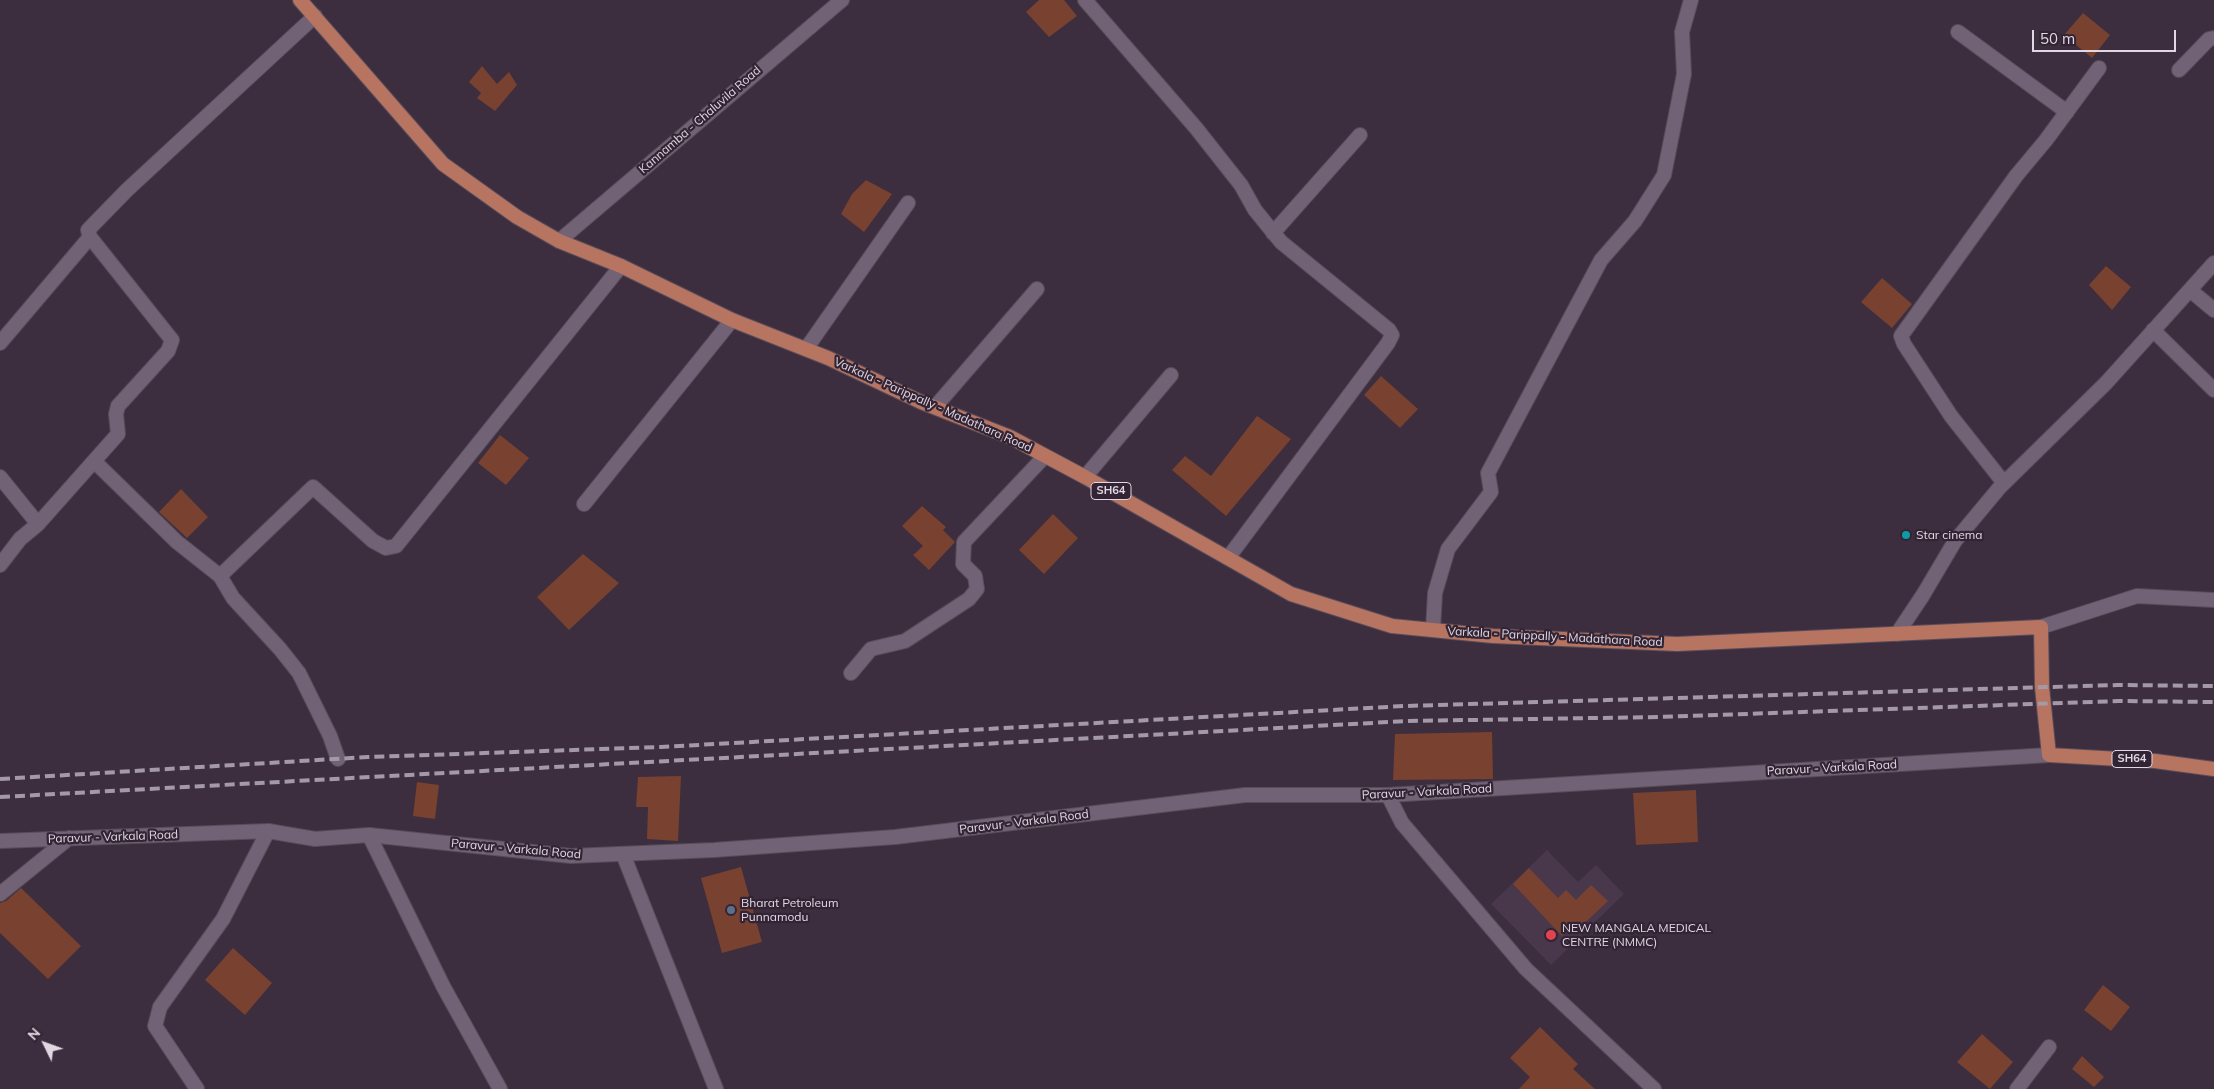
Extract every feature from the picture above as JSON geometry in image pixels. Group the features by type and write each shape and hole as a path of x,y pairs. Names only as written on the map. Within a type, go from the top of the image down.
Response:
{"main road":[{"name":"Varkala - Parippally - Madathara Road","path":"300,0 443,164 517,218 559,241 621,266 732,320 806,349 935,407 1010,436 1086,477 1291,594 1392,626 1493,636 1677,644 2041,627"},
{"path":"2041,627 2042,687 2049,755"},
{"name":"SH64","path":"2049,755 2155,761 2214,769"}],"street":[{"name":"Kannamba - Chaluvila Road","path":"559,241 842,0"},
{"path":"1085,0 1196,128 1241,186 1254,210 1273,233 1293,253 1389,330 1392,335 1388,343 1228,558"},
{"path":"1433,630 1435,594 1448,549 1490,492 1488,473 1601,260 1635,221 1664,174 1684,74 1682,32 1691,0"},
{"path":"0,565 20,539 38,524 118,434 116,414 118,406 168,351 172,340 90,238 88,230 127,190 315,16"},
{"path":"1958,32 2068,112"},
{"path":"2179,70 2209,39 2214,38"},
{"path":"2004,483 1951,416 1904,344 1901,336 2016,176 2068,112 2099,68"},
{"path":"1273,233 1360,135"},
{"path":"806,349 908,203"},
{"path":"0,343 90,238"},
{"path":"1897,634 1955,541 2004,483 2106,383 2214,263"},
{"path":"220,576 313,488 373,541 386,548 396,546 621,266"},
{"path":"935,407 1037,289"},
{"path":"2190,290 2214,310"},
{"path":"584,504 732,320"},
{"path":"2153,330 2214,390"},
{"path":"1086,477 1171,375"},
{"path":"851,672 871,649 905,641 969,599 976,589 975,576 963,564 964,542 1045,456"},
{"path":"94,462 177,542 220,576 232,598 299,672 330,736 338,759"},
{"path":"0,477 38,524"},
{"path":"2041,627 2137,596 2214,600"},
{"name":"Paravur - Varkala Road","path":"0,841 268,831 315,839 369,835 572,856 623,854 714,850 895,837 1245,795 1388,795 2049,755"},
{"path":"1388,795 1402,823 1526,969 1654,1089"},
{"path":"197,1089 155,1026 160,1007 223,919 268,831"},
{"path":"369,835 444,986 500,1089"},
{"path":"0,894 69,838"},
{"path":"623,854 716,1089"},
{"path":"2017,1089 2049,1047"}],"shaded area":[{"name":"NEW MANGALA MEDICAL CENTRE (NMMC)","path":"1547,850 1578,882 1596,865 1624,894 1551,965 1491,904"}],"building":[{"path":"1039,0 1064,0 1077,16 1049,37 1026,12"},
{"path":"2083,13 2110,35 2092,58 2064,35"},
{"path":"482,66 497,84 509,72 517,85 495,111 477,98 481,93 469,82"},
{"path":"866,180 892,194 864,232 841,214 852,194"},
{"path":"2106,266 2131,287 2112,310 2089,285"},
{"path":"1882,278 1912,304 1892,328 1861,302"},
{"path":"1381,376 1418,409 1400,428 1364,395"},
{"path":"1257,416 1291,439 1226,516 1172,470 1185,456 1211,476"},
{"path":"500,435 529,458 506,485 478,463"},
{"path":"181,489 208,517 187,538 159,512"},
{"path":"922,506 946,527 943,530 955,542 929,570 913,555 923,546 902,526"},
{"path":"1053,514 1078,538 1044,574 1019,550"},
{"path":"583,554 619,583 569,630 537,597"},
{"path":"1492,732 1493,779 1393,780 1395,734"},
{"path":"681,776 678,841 647,839 648,807 636,807 638,777"},
{"path":"417,782 439,785 435,819 413,816"},
{"path":"1696,790 1698,842 1636,845 1633,793"},
{"name":"Bharat Petroleum Punnamodu","path":"741,867 762,942 722,953 701,878"},
{"name":"NEW MANGALA MEDICAL CENTRE (NMMC)","path":"1529,868 1558,898 1566,890 1576,900 1591,885 1608,901 1572,935 1568,931 1562,936 1513,884"},
{"path":"21,888 81,946 48,979 0,933 0,903 6,901"},
{"path":"233,948 272,983 245,1015 205,980"},
{"path":"2103,985 2130,1007 2111,1031 2084,1010"},
{"path":"1540,1027 1578,1064 1573,1069 1595,1089 1519,1089 1530,1077 1510,1058"},
{"path":"1982,1034 2013,1062 1990,1089 1957,1062"},
{"path":"2082,1056 2104,1077 2094,1087 2072,1069"}],"railway":[{"path":"0,779 368,757 661,747 1404,706 2118,685 2214,686"},
{"path":"0,797 1408,721 1658,717 2119,701 2214,702"}],"place":[{"name":"Star cinema","path":"1906,535"},
{"name":"Bharat Petroleum Punnamodu","path":"731,910"},
{"name":"NEW MANGALA MEDICAL CENTRE (NMMC)","path":"1551,935"}]}
